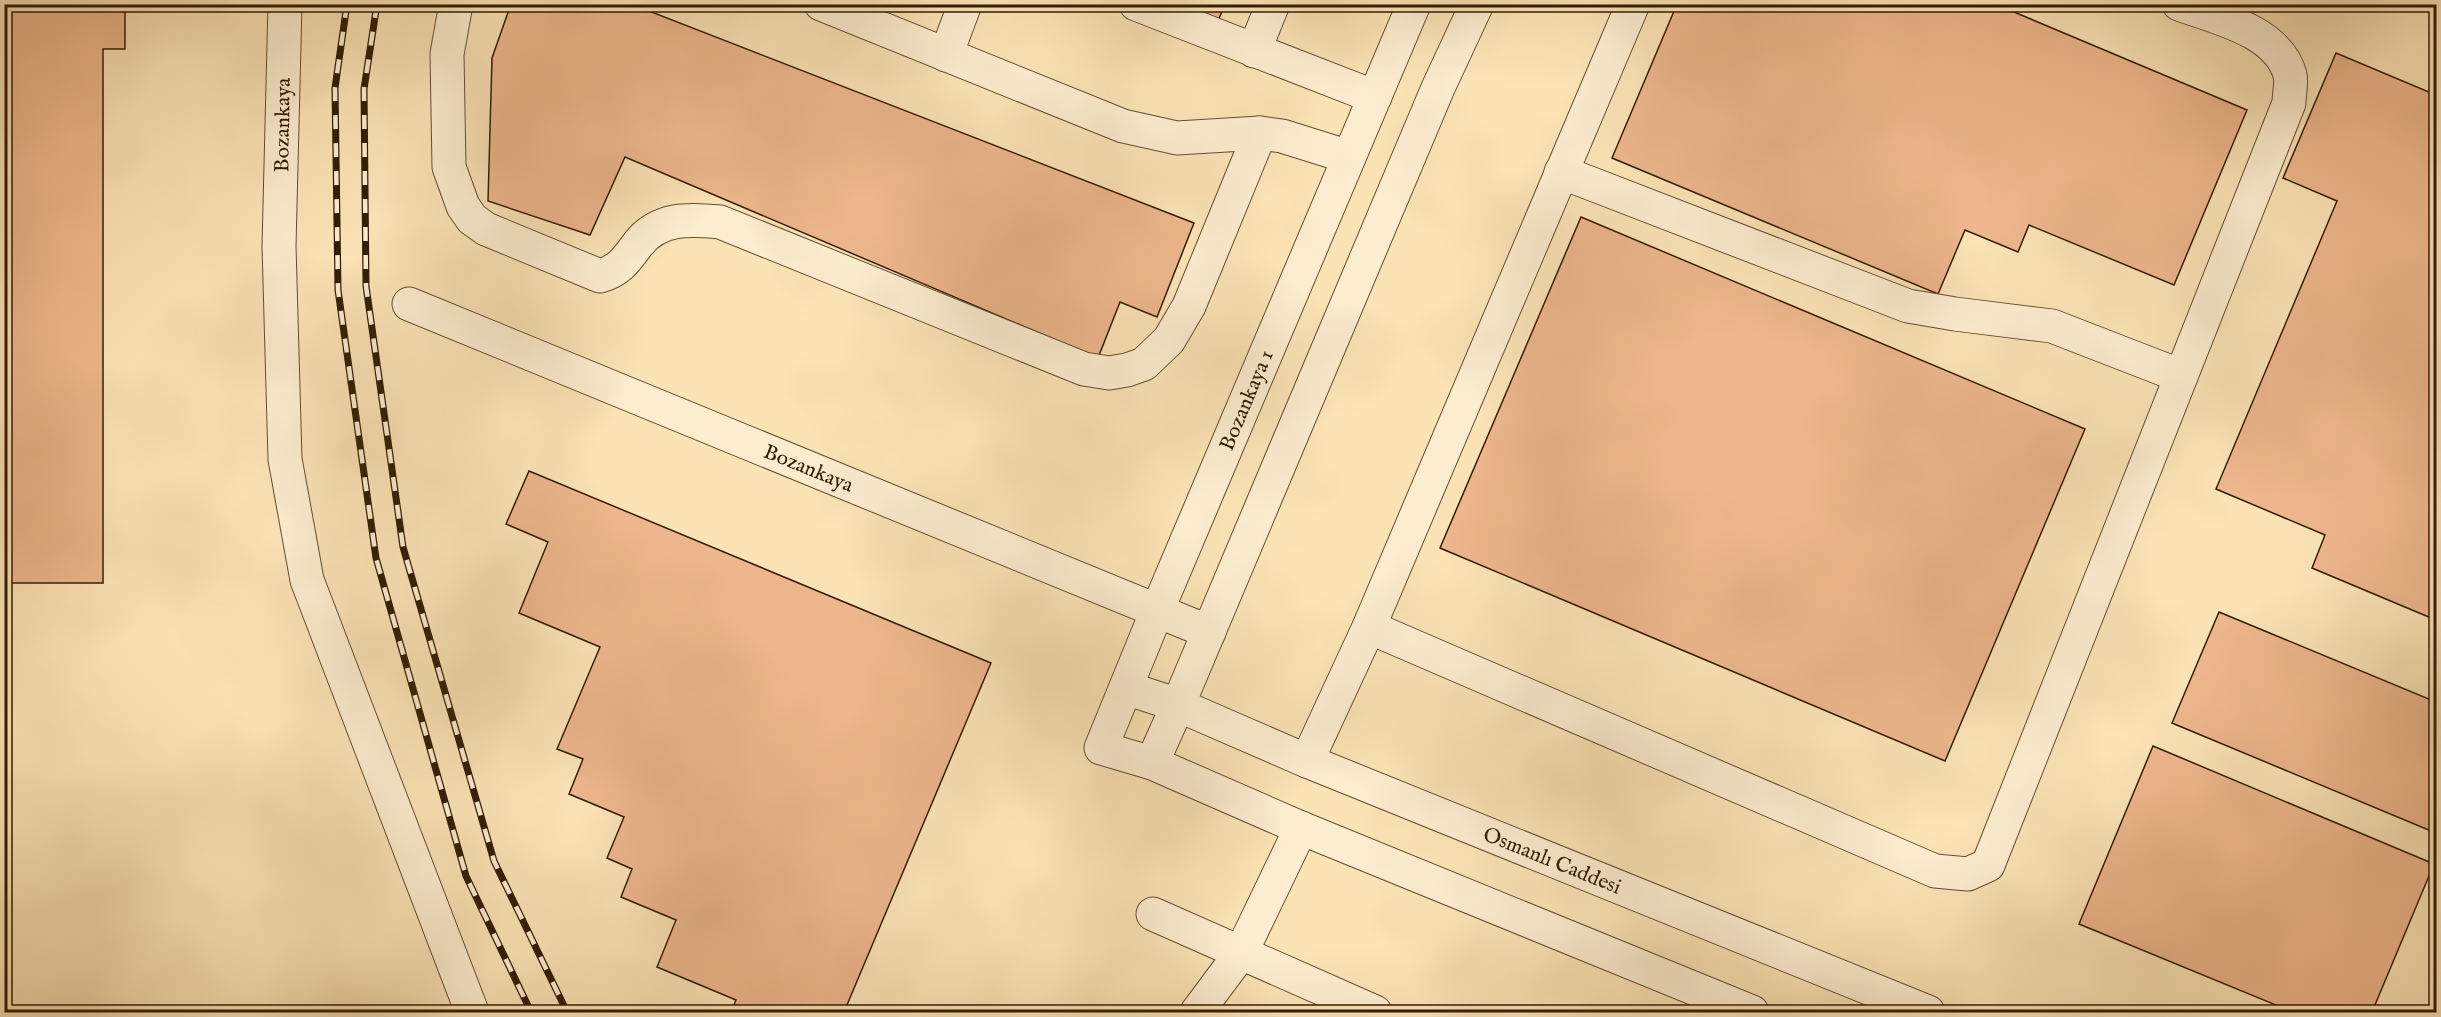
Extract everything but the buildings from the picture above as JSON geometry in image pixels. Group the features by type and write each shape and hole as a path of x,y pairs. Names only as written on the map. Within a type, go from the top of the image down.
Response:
{"street":[{"name":"Bozankaya","path":"285,4 279,246 285,459 307,580 472,1012"},
{"path":"456,4 447,54 449,167 463,206 472,219 486,229 600,276 612,273 656,228 676,220 720,222 1084,369 1109,373 1144,364 1169,340 1189,306 1260,133"},
{"path":"821,4 1123,126 1177,138 1260,133 1282,136 1349,157"},
{"path":"946,55 965,4"},
{"path":"1136,4 1375,97"},
{"path":"1254,51 1273,4"},
{"name":"Bozankaya 1","path":"1152,763 1101,748 1414,4"},
{"path":"1477,4 1438,88 1152,763 1301,828 1752,1012"},
{"path":"1306,760 1369,627 1632,4"},
{"path":"1369,627 1935,871 1968,874 1988,865 2289,103 2290,75 2279,54 2264,40 2246,30 2179,4"},
{"path":"1562,172 1908,306 2052,326 2181,376"},
{"name":"Bozankaya","path":"409,304 1209,632"},
{"name":"Osmanlı Caddesi","path":"1126,688 1178,705 1306,760 1928,1012"},
{"path":"1197,1012 1241,953 1301,828"},
{"path":"1153,914 1375,1012"}],"railway":[{"path":"347,4 335,88 338,290 376,558 466,876 531,1012"},
{"path":"377,4 364,89 366,286 403,547 494,861 567,1012"}]}
